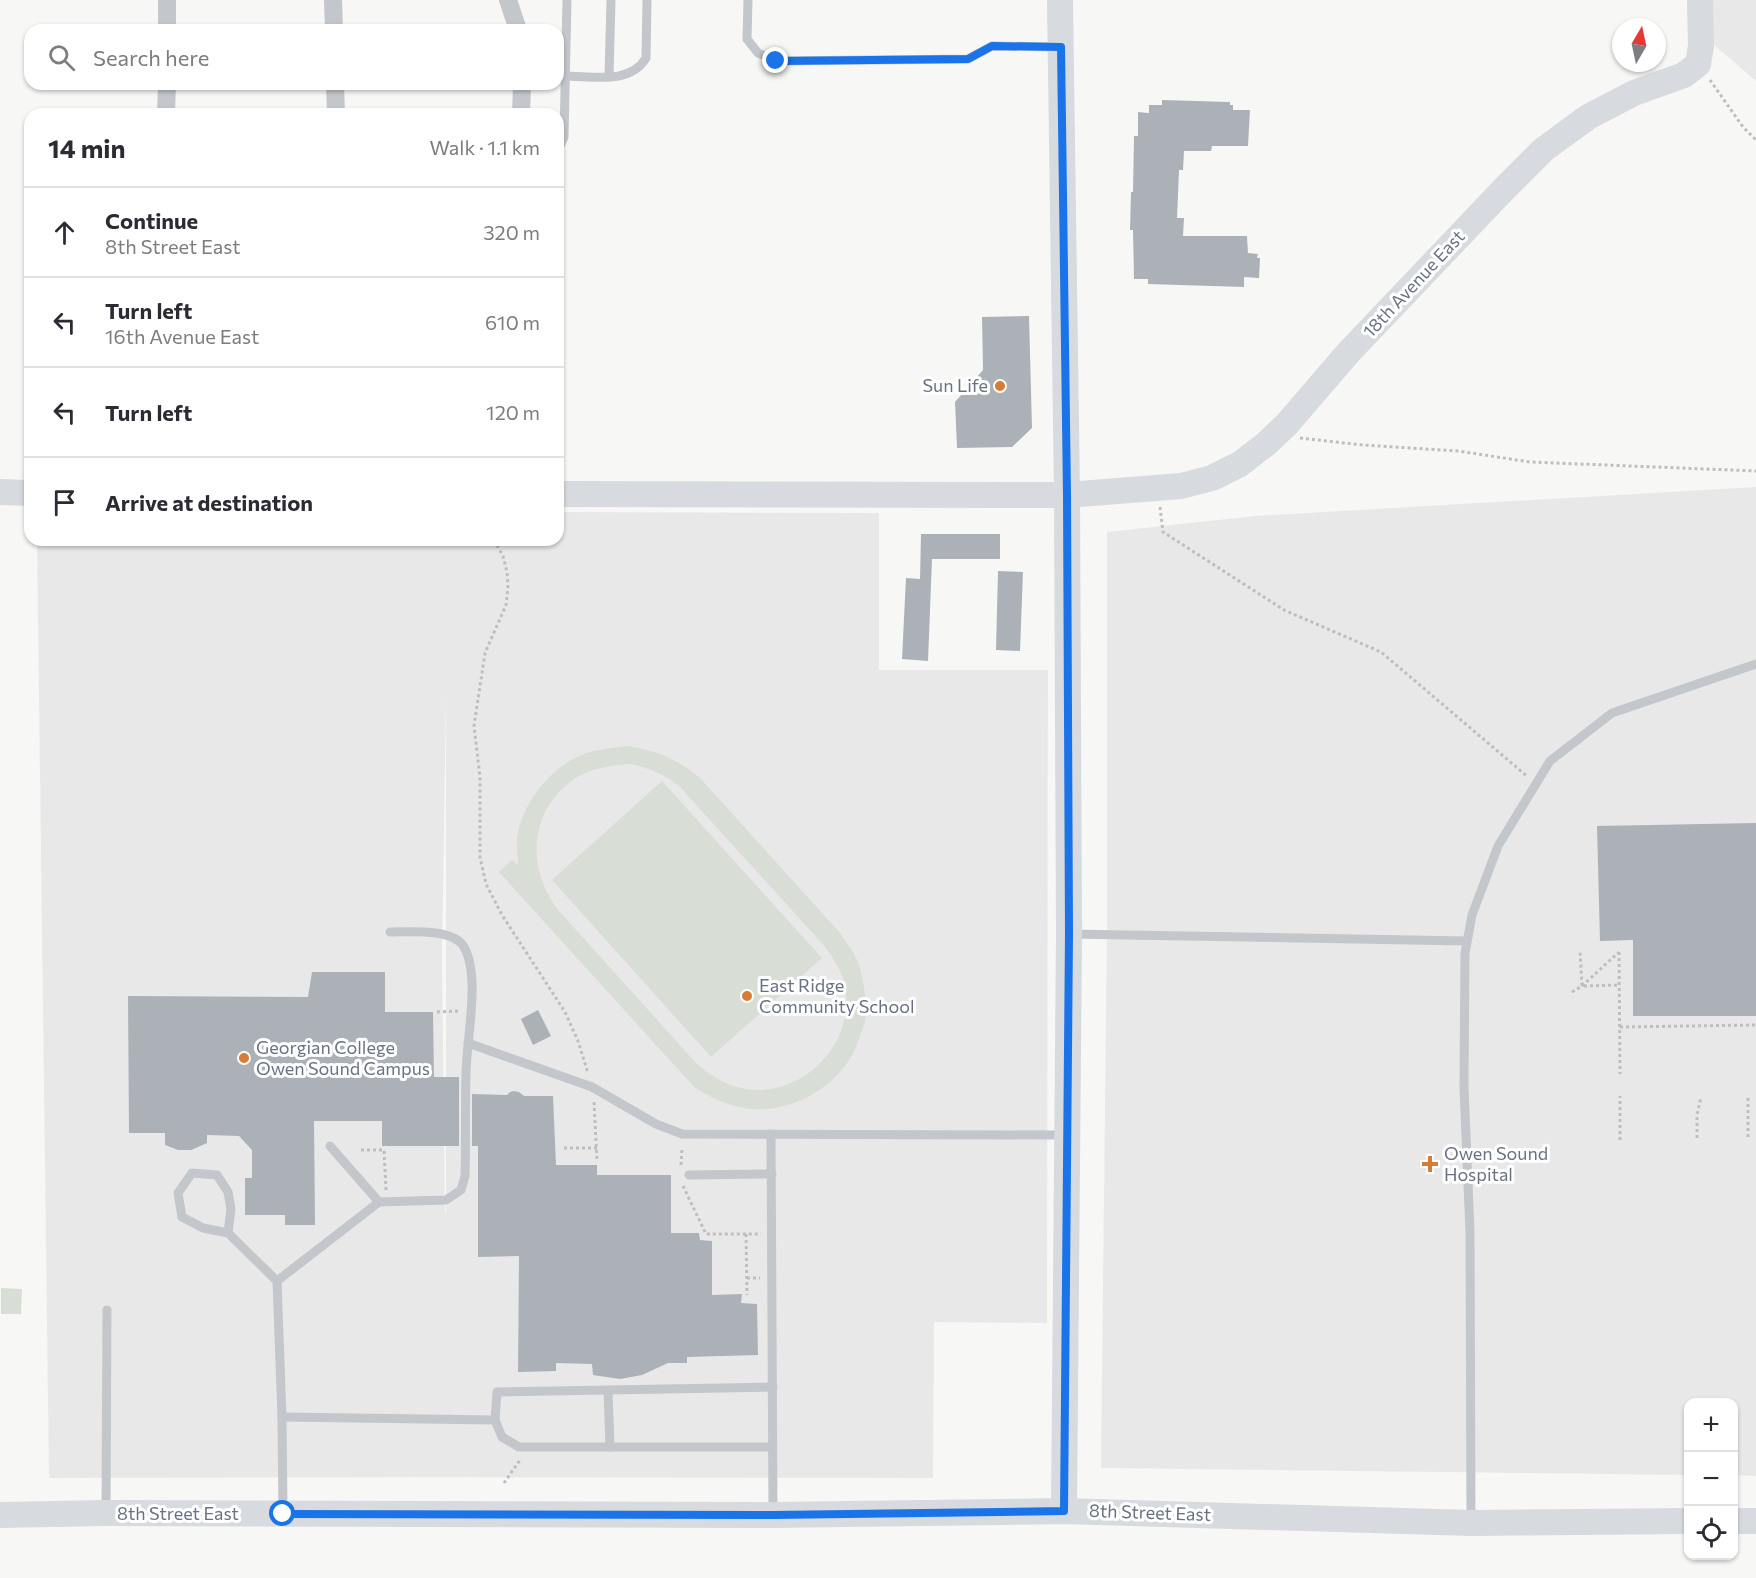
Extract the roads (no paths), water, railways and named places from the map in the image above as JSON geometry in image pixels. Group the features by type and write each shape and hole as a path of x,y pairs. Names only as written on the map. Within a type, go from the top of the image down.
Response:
{"street":[{"path":"167,0 167,24"},
{"path":"333,0 334,24"},
{"path":"508,0 516,24"},
{"path":"1060,0 1067,495 1069,934 1064,1511"},
{"name":"18th Avenue East","path":"564,494 1067,495 1181,486 1212,478 1240,464 1287,424 1348,353 1544,150 1587,117 1634,93 1684,75 1698,64 1701,46 1700,0"},
{"path":"166,108 167,90"},
{"path":"335,90 336,108"},
{"path":"521,108 522,90"},
{"path":"0,492 24,492"},
{"name":"8th Street East","path":"0,1515 773,1515 1064,1511 1471,1523 1684,1521"},
{"path":"1738,1521 1756,1521"}],"lane":[{"path":"564,137 567,0"},
{"path":"609,76 611,0"},
{"path":"565,76 619,76 633,72 641,66 646,58 647,0"},
{"path":"748,0 747,39 758,52 776,61 968,59 992,46 1061,47"},
{"path":"1471,1523 1470,1232 1464,1088 1465,953 1472,915 1498,846 1550,761 1612,712 1756,664"},
{"path":"277,1281 382,1202 446,1200 461,1190 465,1176 466,1072 472,983 470,964 464,945 435,931 390,932"},
{"path":"1069,934 1467,941"},
{"path":"468,1043 592,1087 656,1124 682,1134 1067,1135"},
{"path":"771,1134 773,1515"},
{"path":"330,1146 382,1202"},
{"path":"228,1233 231,1209 228,1192 217,1175 192,1173 178,1193 182,1217 203,1228 228,1233 277,1281 283,1514"},
{"path":"685,1173 772,1174"},
{"path":"106,1514 107,1310"},
{"path":"772,1447 528,1448 519,1447 502,1437 495,1420 497,1392 773,1387"},
{"path":"608,1391 610,1447"},
{"path":"282,1417 495,1420"}],"place":[{"name":"Sun Life","path":"1000,386"},
{"name":"East Ridge Community School","path":"747,996"},
{"name":"Georgian College Owen Sound Campus","path":"244,1058"},
{"name":"Owen Sound Hospital","path":"1430,1164"}]}
